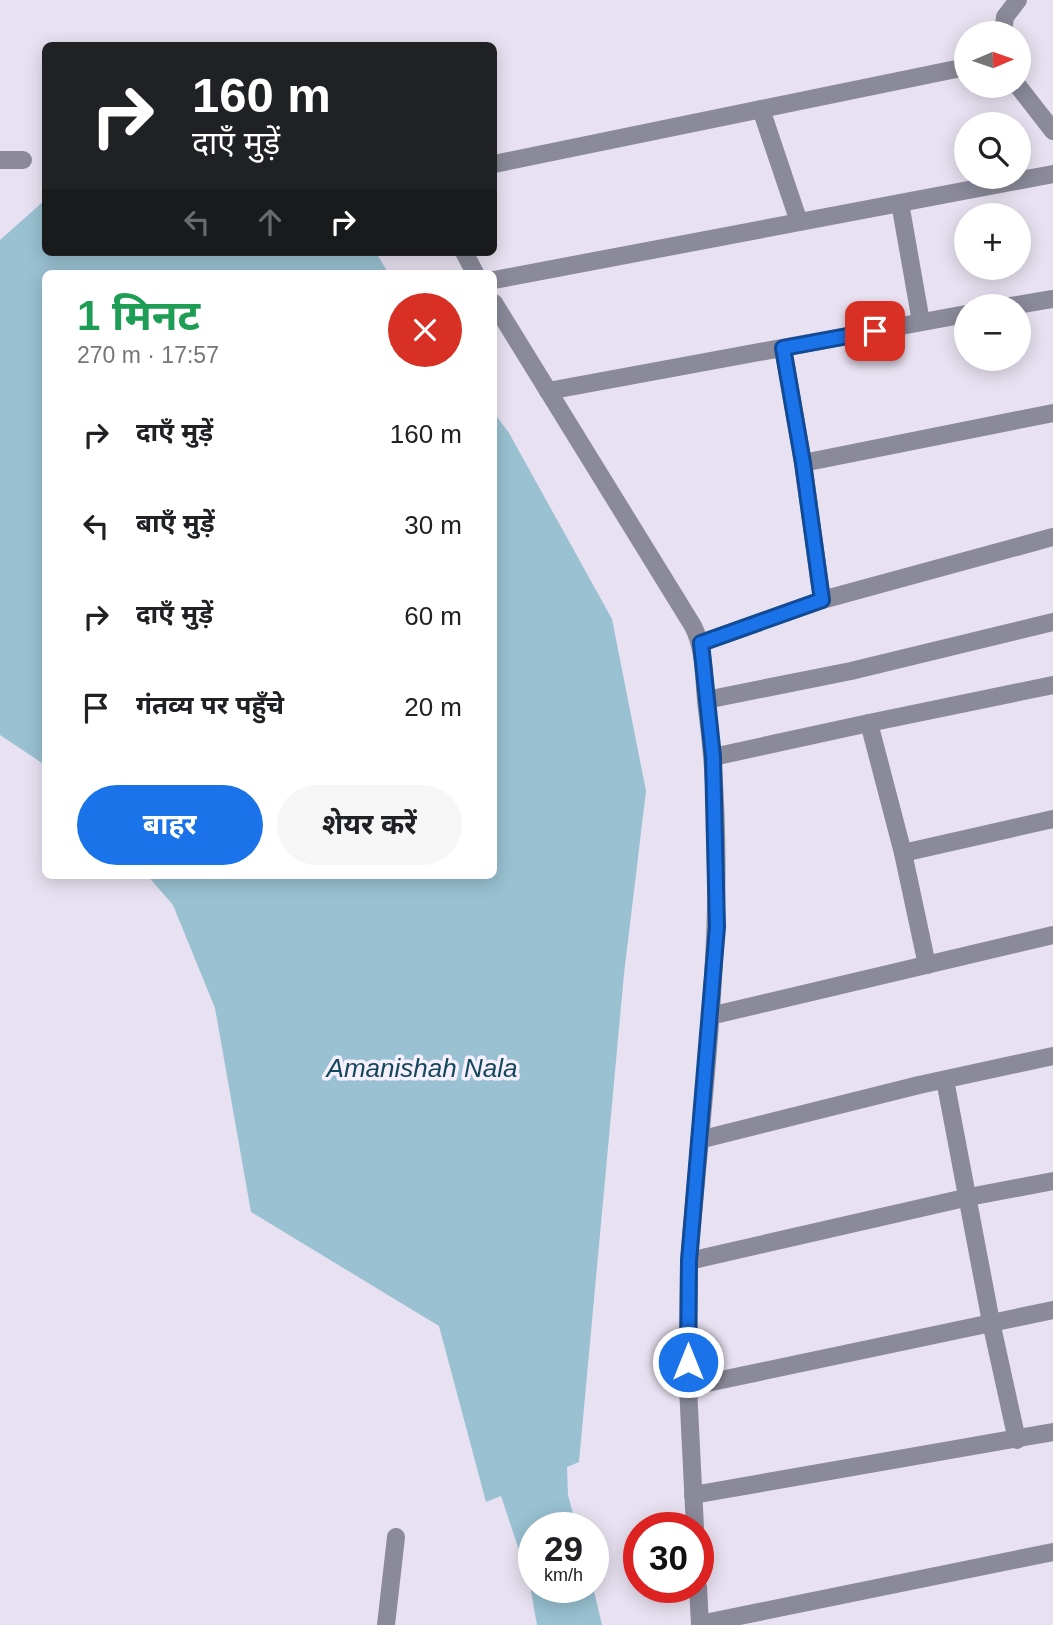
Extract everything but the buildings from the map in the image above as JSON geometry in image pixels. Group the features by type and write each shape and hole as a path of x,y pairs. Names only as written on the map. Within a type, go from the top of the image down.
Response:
{"street":[{"path":"1004,21 1018,0"},
{"path":"497,163 954,69"},
{"path":"1027,98 1053,131"},
{"path":"761,109 799,222"},
{"path":"0,160 23,160"},
{"path":"497,279 1053,174"},
{"path":"900,203 921,322"},
{"path":"1031,303 1053,299"},
{"path":"497,308 693,625 701,643 713,757 717,927 689,1261 688,1387 694,1512"},
{"path":"548,391 954,316"},
{"path":"783,348 803,463 822,600"},
{"path":"803,463 1053,412"},
{"path":"701,643 822,600 1053,537"},
{"path":"706,700 851,671 1053,622"},
{"path":"713,757 1053,685"},
{"path":"869,723 903,853 927,965"},
{"path":"903,853 1053,818"},
{"path":"709,1016 1053,937"},
{"path":"699,1140 1053,1056"},
{"path":"945,1080 991,1322 1017,1440"},
{"path":"689,1261 969,1197 1053,1181"},
{"path":"688,1387 1053,1310"},
{"path":"694,1496 1053,1432"},
{"path":"386,1625 396,1538"},
{"path":"699,1603 700,1624 1053,1552"}],"water":[{"path":"42,203 42,256 378,256 386,270 42,270 42,763 0,735 0,240"},
{"name":"Amanishah Nala","path":"497,417 509,433 612,619 646,791 624,974 579,1462 567,1467 568,1495 573,1512 518,1512 518,1547 501,1496 486,1502 439,1326 251,1212 215,1008 173,905 150,879 497,879"},
{"name":"Amanishah Nala","path":"533,1603 597,1603 602,1625 537,1625"}],"route":[{"path":"688,1362 689,1261 717,927 713,757 701,643 822,600 803,463 783,348 875,331"}]}
